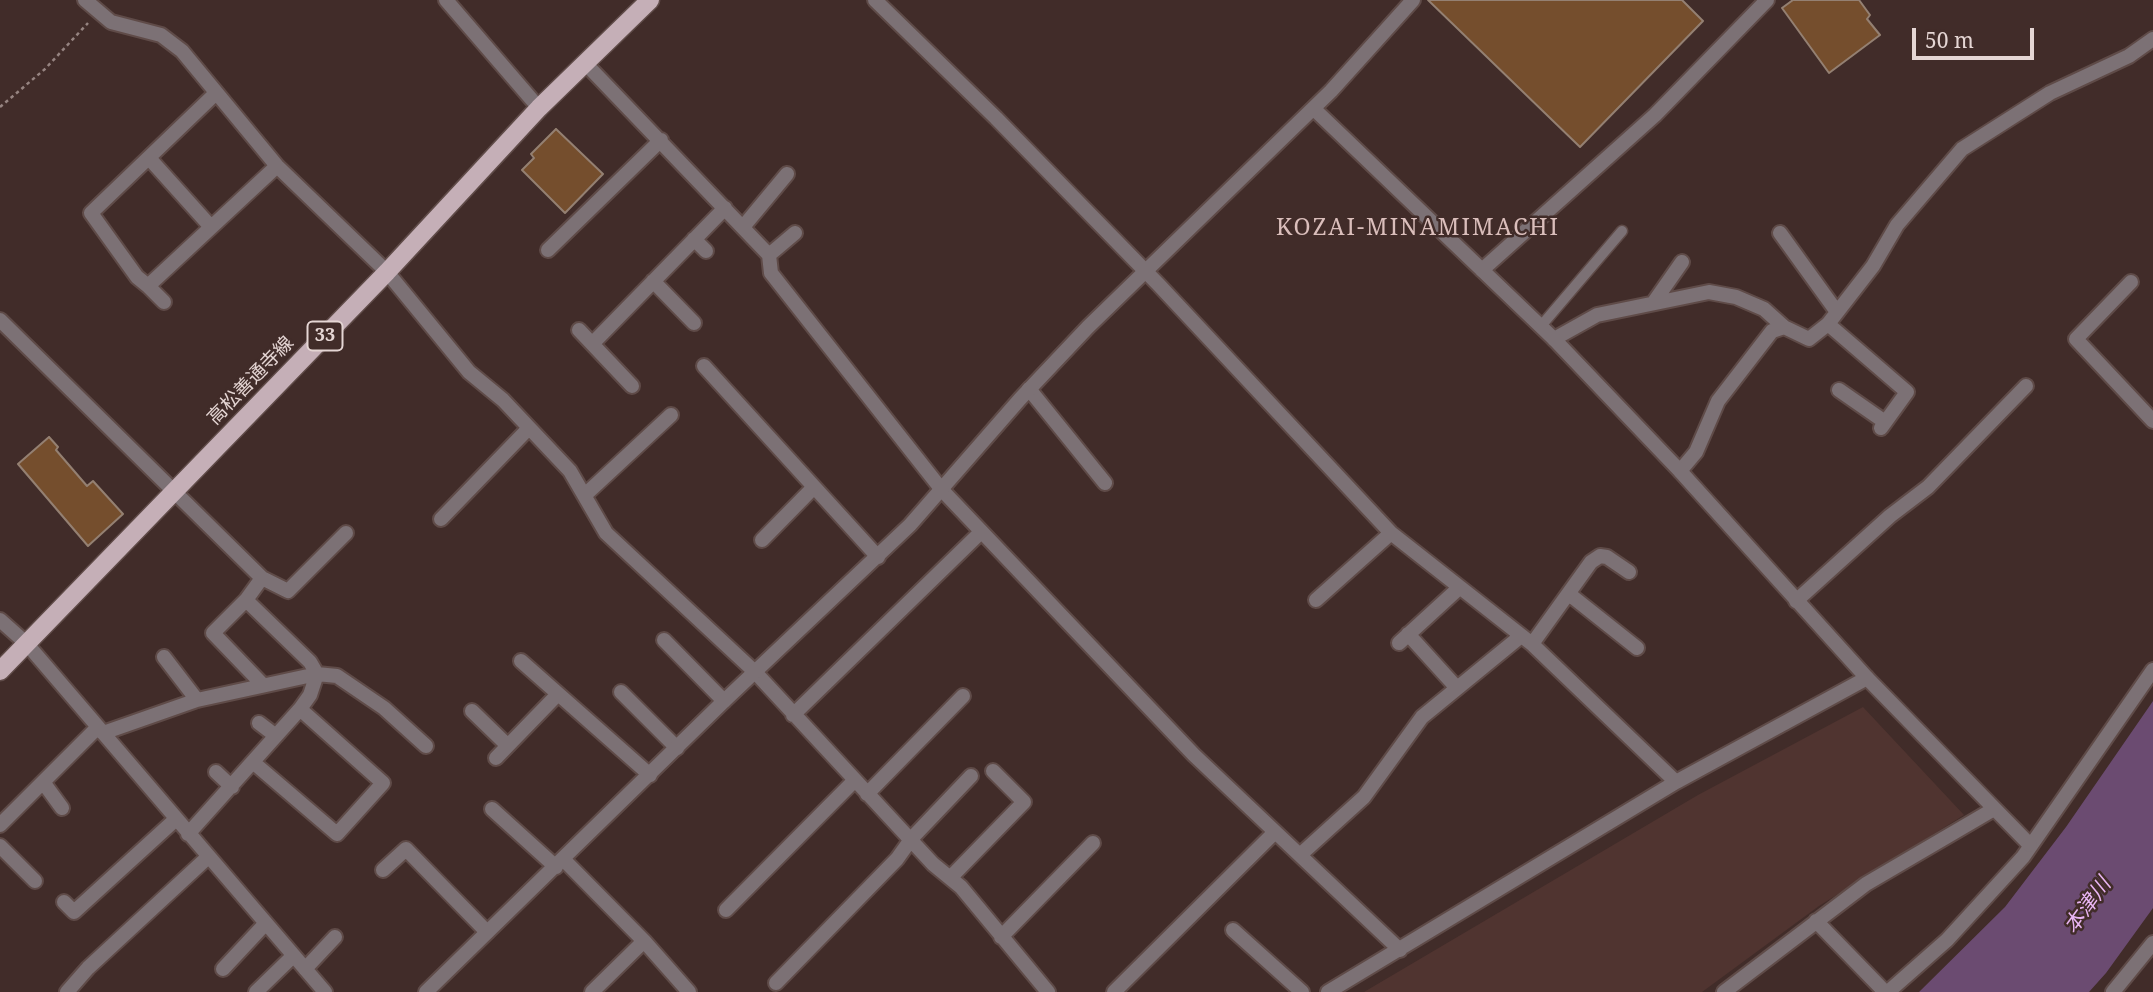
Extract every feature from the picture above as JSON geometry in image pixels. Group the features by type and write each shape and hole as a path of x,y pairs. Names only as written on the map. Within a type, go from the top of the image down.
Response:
{"main road":[{"name":"高松善通寺線","path":"0,671 387,272 539,108 650,0"}],"street":[{"path":"85,0 111,22 161,35 182,51 277,166 387,272 469,372 503,400 570,471 586,494 606,533 754,672 854,781 912,838 933,864 950,878 1048,992"},
{"path":"446,0 539,108"},
{"path":"875,0 996,118 1391,533 1526,640 1676,782"},
{"path":"426,992 754,672 878,557 942,490 1030,389 1144,271 1314,108 1413,0"},
{"path":"1482,270 1655,115 1768,0"},
{"path":"1554,339 1597,315 1709,292 1736,297 1764,309 1784,327 1809,340 1833,318 1873,266 1897,225 1962,149 2050,93 2129,56 2153,39"},
{"path":"585,63 662,140 769,255 771,273 942,490 1194,755 1400,950"},
{"path":"164,302 137,277 91,213 216,93"},
{"path":"1314,108 1554,339 1680,471 1867,678 2030,845"},
{"path":"548,250 662,140"},
{"path":"149,158 211,227"},
{"path":"148,286 277,166"},
{"path":"743,227 787,174"},
{"path":"593,342 725,208"},
{"path":"769,255 795,233"},
{"path":"1780,233 1833,318 1907,391 1883,425 1839,390"},
{"path":"694,239 706,250"},
{"path":"1654,302 1682,262"},
{"path":"653,281 694,323"},
{"path":"2131,282 2076,339 2151,415"},
{"path":"0,320 262,578 288,591 346,533"},
{"path":"1680,471 1696,452 1718,401 1772,331 1784,327"},
{"path":"579,330 632,386"},
{"path":"704,366 878,557"},
{"path":"1796,601 1890,516 1928,488 2026,386"},
{"path":"1030,389 1105,483"},
{"path":"586,494 671,415"},
{"path":"441,519 528,429"},
{"path":"762,540 814,487"},
{"path":"793,715 981,532"},
{"path":"1316,600 1391,533"},
{"path":"1300,855 1364,797 1422,717 1457,688 1526,640 1569,594 1591,562 1600,556 1607,557 1629,572"},
{"path":"262,578 247,600 213,633 263,685"},
{"path":"1457,688 1404,639 1459,588"},
{"path":"1569,594 1637,648"},
{"path":"188,834 300,709 310,695 317,674 310,662 247,600"},
{"path":"0,620 27,644 292,957 325,992"},
{"path":"664,640 724,701"},
{"path":"164,657 197,700"},
{"path":"521,661 650,775"},
{"path":"1816,921 1886,992 1916,970 1991,895 2030,845 2153,670"},
{"path":"0,825 100,731 197,700 317,674 337,676 384,708 426,746"},
{"path":"1328,992 1676,782 1867,678"},
{"path":"621,692 677,748"},
{"path":"496,758 506,744 558,694"},
{"path":"867,794 963,696"},
{"path":"254,763 337,834 383,783 300,709"},
{"path":"472,711 506,744"},
{"path":"259,723 276,736"},
{"path":"950,878 1024,802 993,771"},
{"path":"216,772 232,787"},
{"path":"776,983 897,859 912,838 971,776"},
{"path":"726,910 854,781"},
{"path":"43,782 62,808"},
{"path":"492,808 560,864 644,941 688,991"},
{"path":"1724,992 1866,884 1994,809"},
{"path":"64,902 74,912 111,868 176,819"},
{"path":"1114,992 1275,832"},
{"path":"1001,937 1093,843"},
{"path":"0,846 35,881"},
{"path":"383,870 407,849 487,932"},
{"path":"67,992 88,968 208,857"},
{"path":"223,969 265,924"},
{"path":"1233,929 1301,992"},
{"path":"305,969 335,937"},
{"path":"592,992 644,941"},
{"path":"2113,992 2153,943"},
{"path":"256,992 292,957"}],"lane":[{"path":"1541,326 1622,231"}],"path":[{"path":"0,107 45,69 96,12"}],"shaded area":[{"path":"1863,707 1964,815 1819,906 1702,992 1364,992 1698,795"}],"water":[{"name":"本津川","path":"2153,701 2153,908 2106,973 2089,992 1919,992 2005,907 2066,827"}],"building":[{"path":"1428,0 1682,0 1703,21 1580,147"},
{"path":"1793,0 1859,0 1870,15 1867,19 1880,35 1829,73 1782,8"},
{"path":"556,129 603,174 565,213 522,170 534,158 531,154"},
{"path":"49,437 58,447 56,450 87,486 93,481 123,514 88,546 18,464"}],"district":[{"name":"KOZAI-MINAMIMACHI","path":"1418,228"}]}
